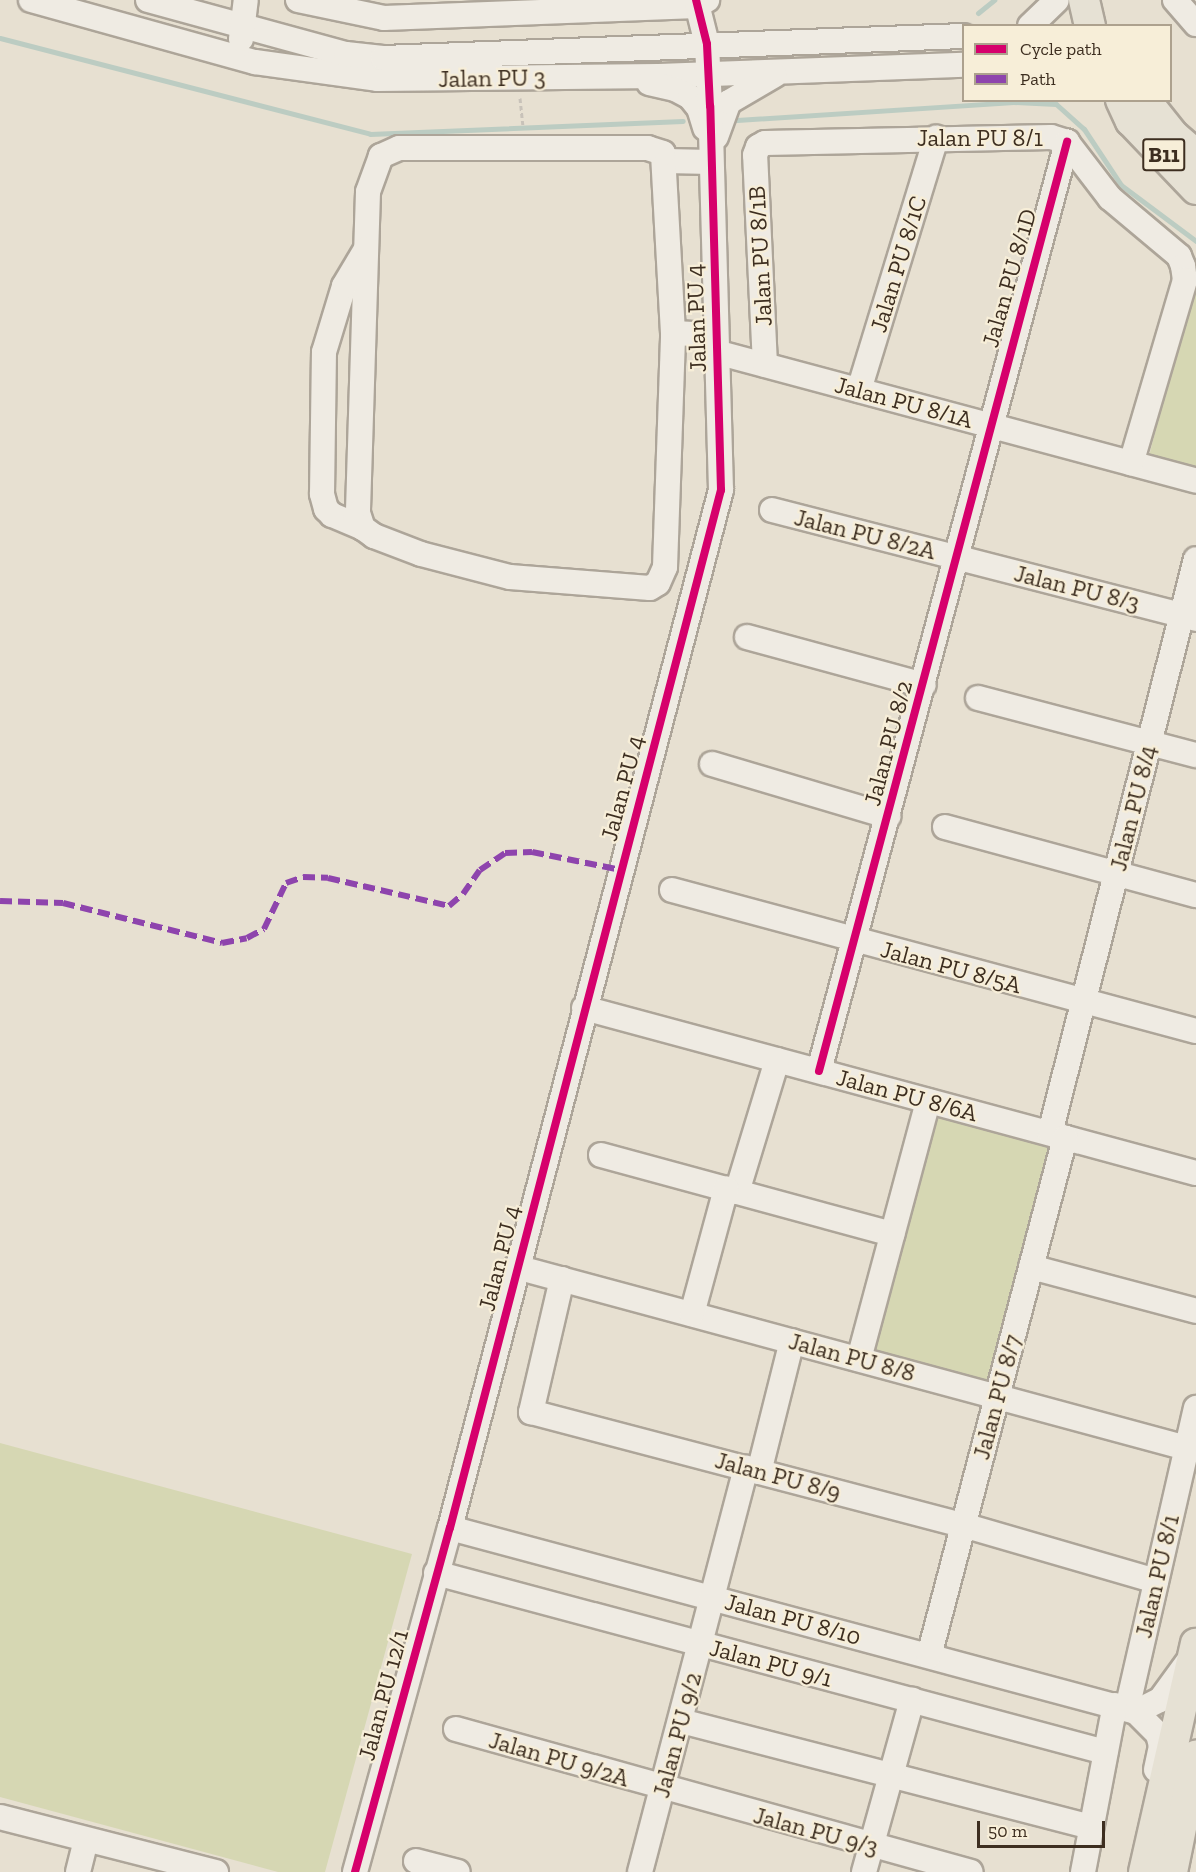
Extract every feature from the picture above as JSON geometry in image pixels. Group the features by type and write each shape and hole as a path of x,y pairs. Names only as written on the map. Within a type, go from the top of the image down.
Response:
{"main road":[{"path":"1084,0 1090,24"},
{"path":"1105,0 1111,24"},
{"name":"B11","path":"1133,107 1173,135 1196,155"},
{"name":"B11","path":"1133,107 1196,189"},
{"path":"1144,1872 1195,1649"},
{"path":"1172,1872 1196,1755"}],"street":[{"name":"Jalan PU 3","path":"31,0 160,33 193,48 341,76 377,79 708,75 962,65"},
{"name":"Jalan PU 3","path":"148,0 346,54 382,58 962,36"},
{"path":"246,0 240,25 240,38 256,51 341,76"},
{"path":"298,0 384,18 700,2"},
{"path":"1032,24 1057,0"},
{"path":"1175,0 1196,24"},
{"name":"Jalan PU 4","path":"450,1528 516,1267 722,490 707,44 700,2"},
{"path":"160,33 212,43 226,38 240,25"},
{"path":"711,157 729,102 782,72"},
{"path":"630,76 675,88 690,97 699,108 711,157"},
{"path":"1112,102 1133,107"},
{"name":"Jalan PU 8/1","path":"758,147 765,142 936,138 1051,137 1067,142 1110,198 1179,256 1183,266 1185,280 1131,463"},
{"name":"Jalan PU 8/1C","path":"859,390 936,138"},
{"name":"Jalan PU 8/1D","path":"989,424 1067,142"},
{"name":"Jalan PU 8/1B","path":"758,147 755,155 765,365"},
{"path":"363,528 358,513 368,192 374,168 381,156 390,150 648,148 663,153 666,161 673,333 665,567 658,583 641,589 510,577 421,554 374,536 363,528 332,515 326,509 322,494 324,352 344,286 366,249"},
{"path":"666,161 711,157"},
{"name":"Jalan PU 8/1A","path":"673,333 716,344 765,365 1196,481"},
{"name":"Jalan PU 8/2","path":"819,1071 958,557 989,424"},
{"name":"Jalan PU 8/2A","path":"772,510 958,557"},
{"name":"Jalan PU 8/3","path":"958,557 1189,617"},
{"name":"Jalan PU 8/4","path":"1057,1136 1082,1002 1150,742 1189,617 1196,560"},
{"path":"747,637 924,684"},
{"path":"978,698 1196,755"},
{"path":"712,764 888,816"},
{"path":"945,828 1196,895"},
{"name":"Jalan PU 8/5A","path":"672,890 854,941 1196,1031"},
{"name":"Jalan PU 8/6A","path":"584,1008 1196,1173"},
{"path":"692,1314 777,1060"},
{"path":"859,1359 928,1101"},
{"name":"Jalan PU 8/7","path":"928,1656 1031,1267 1057,1136"},
{"path":"601,1155 892,1234"},
{"name":"Jalan PU 8/8","path":"516,1267 1187,1448"},
{"path":"1031,1267 1196,1311"},
{"name":"Jalan PU 8/9","path":"562,1279 531,1412 963,1525 1156,1581"},
{"name":"Jalan PU 9/2","path":"640,1872 713,1598 792,1341"},
{"name":"Jalan PU 8/1","path":"1126,1709 1196,1408"},
{"name":"Jalan PU 12/1","path":"355,1872 450,1528"},
{"name":"Jalan PU 8/10","path":"450,1528 1126,1709"},
{"name":"Jalan PU 9/1","path":"436,1573 1105,1752"},
{"path":"1083,1872 1105,1752 1126,1709 1160,1700 1195,1649"},
{"path":"864,1872 912,1700"},
{"path":"1126,1709 1158,1734 1161,1746 1155,1778 1156,1818"},
{"path":"681,1721 1091,1827"},
{"name":"Jalan PU 9/2A","path":"456,1729 662,1789"},
{"name":"Jalan PU 9/3","path":"662,1789 971,1872"},
{"path":"0,1817 216,1872"},
{"path":"78,1872 86,1840"},
{"path":"416,1861 458,1872"}],"path":[{"path":"522,114 523,132"}],"green space":[{"path":"1196,271 1196,473 1148,460"},
{"path":"933,1114 1051,1146 986,1383 868,1351"},
{"path":"0,1443 412,1554 325,1872 278,1872 0,1797"}],"waterway":[{"path":"978,13 994,0"},
{"path":"0,38 370,134 683,121"},
{"path":"737,120 1013,102 1056,104 1084,129 1121,185 1196,241"}],"marked path":[{"path":"0,901 63,903 222,943 247,938 264,929 286,883 303,877 328,878 449,906 463,894 480,870 505,853 532,852 621,870"}],"cycle path":[{"path":"355,1872 450,1528 721,490 707,44 696,0"},
{"path":"819,1071 1067,142"}]}
